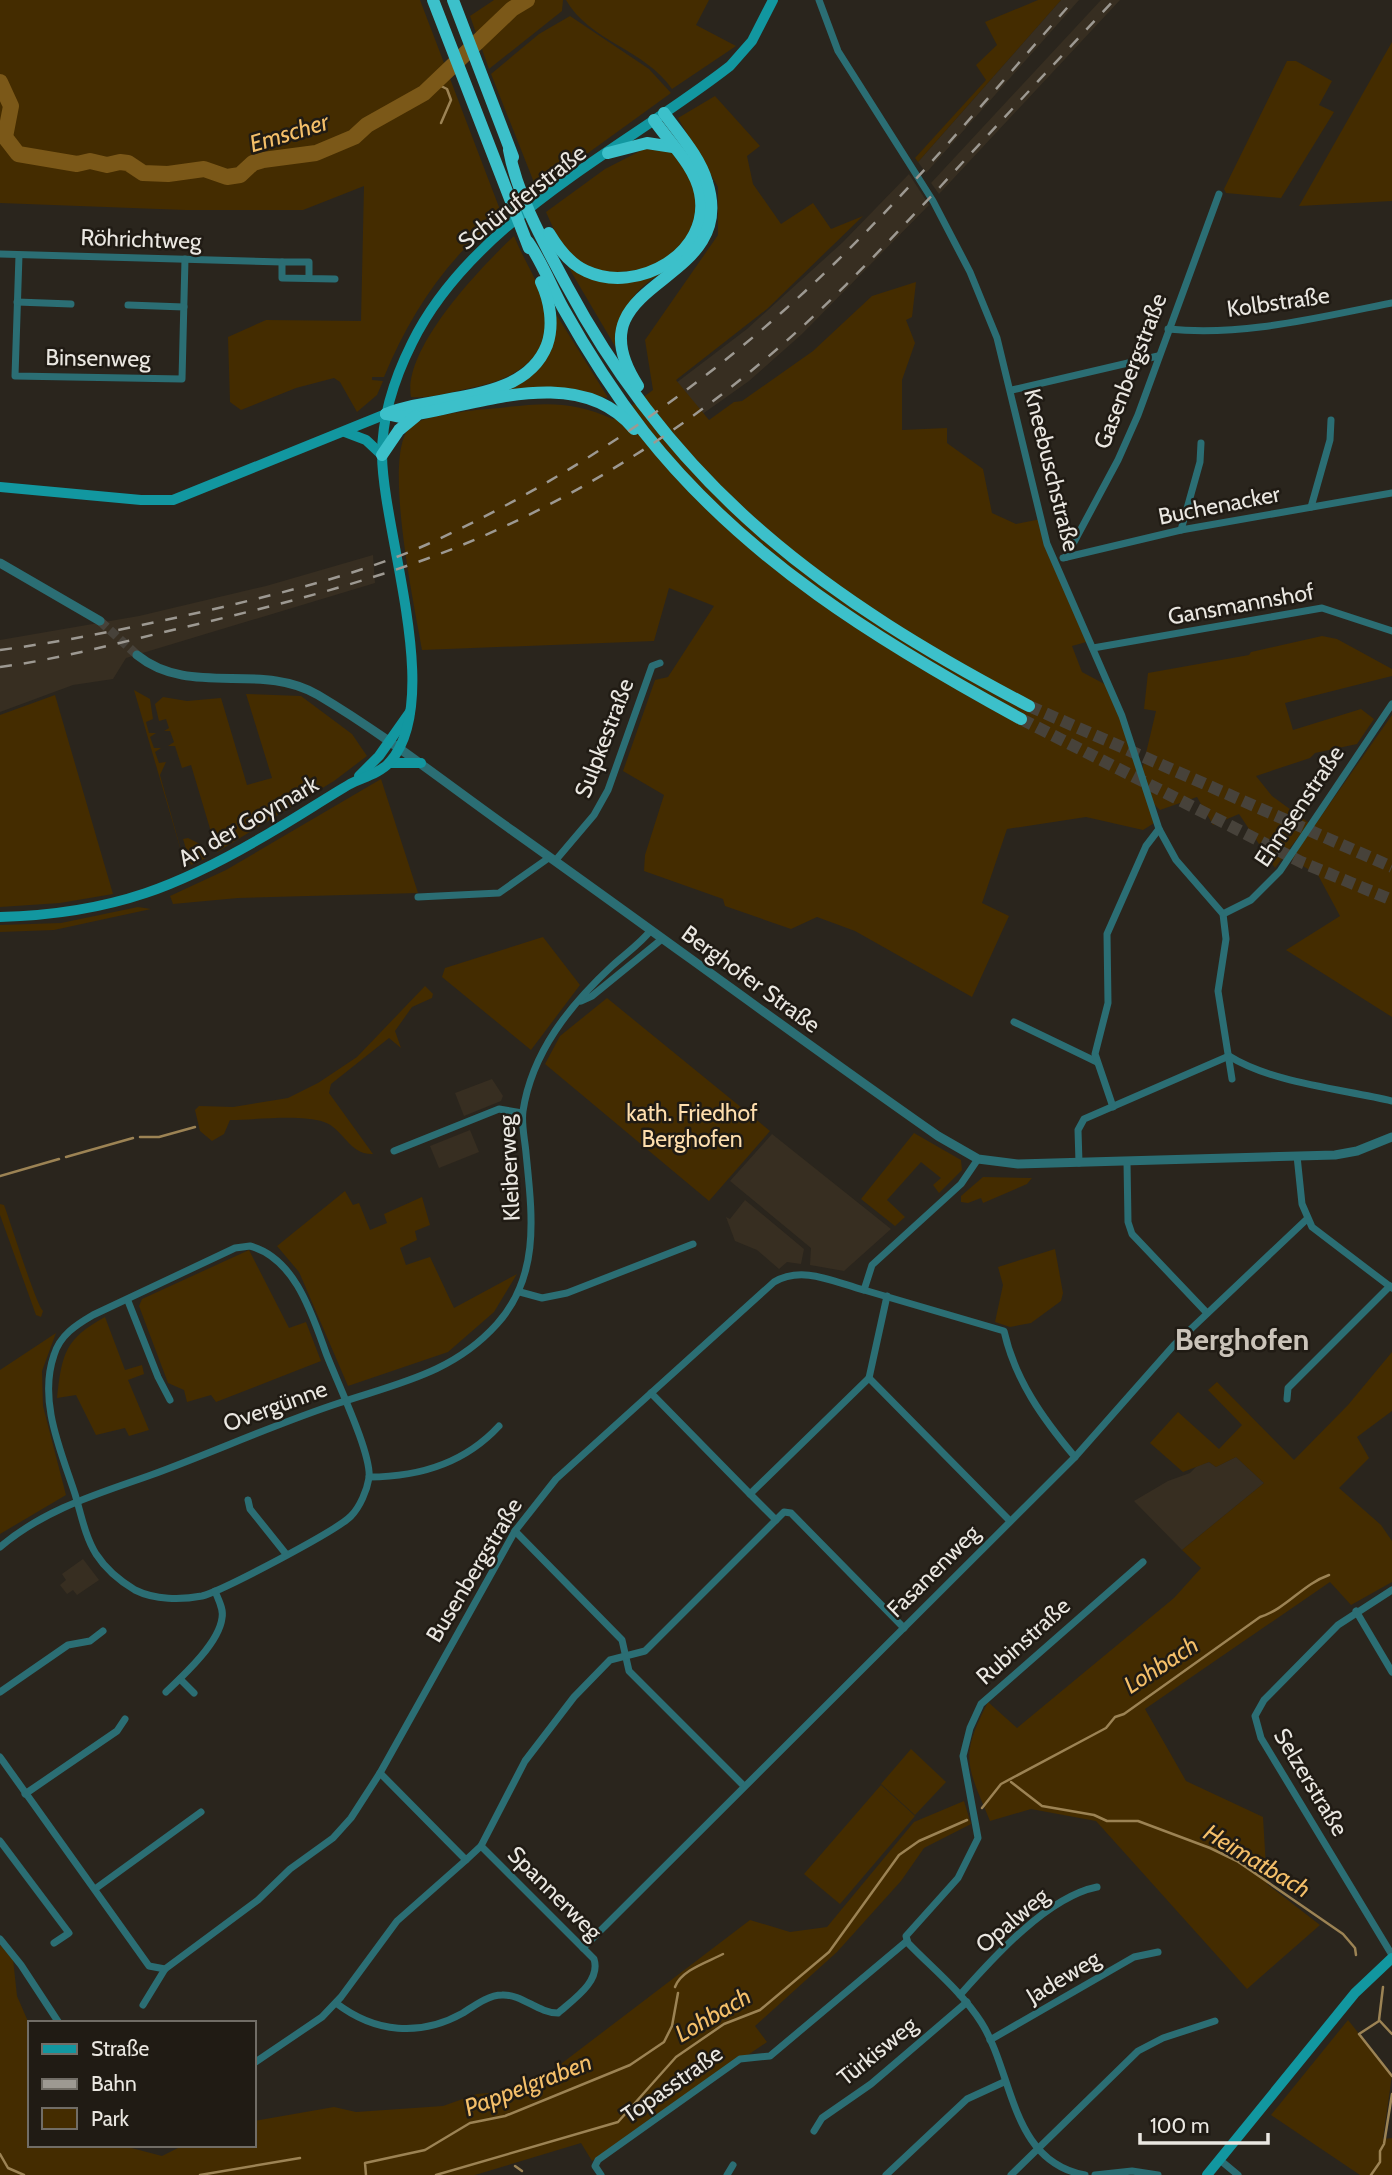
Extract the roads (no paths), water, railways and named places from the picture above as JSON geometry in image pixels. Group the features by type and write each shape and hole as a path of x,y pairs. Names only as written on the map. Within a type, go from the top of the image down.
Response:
{"highway":[{"path":"386,414 405,406 510,384 538,361 548,340 550,309 528,242 486,142 433,0"},
{"path":"453,0 509,150 543,230 590,327 655,420 721,495 813,576 922,648 1029,706"},
{"path":"543,230 571,261 600,276 633,276 671,261 694,235 701,203 695,179 673,147 659,117"},
{"path":"655,420 649,401 625,361 622,345 625,320 637,298 679,269 698,249 705,236 711,206 707,180 701,166 659,117"},
{"path":"608,153 647,143 673,147"},
{"path":"528,242 603,374 645,432 676,468 742,535 823,600 908,657 1021,719"},
{"path":"386,414 400,418 531,394 577,394 604,403 625,418 660,460 676,468"},
{"path":"382,455 399,430 417,415"}],"main road":[{"name":"Schüruferstraße","path":"386,414 410,346 456,277 489,242 712,79 743,53 772,0"},
{"path":"0,487 141,500 173,500 386,414 382,455 389,524 413,672 408,733 389,764"},
{"path":"344,431 366,440 382,455"},
{"name":"An der Goymark","path":"349,785 374,762 412,708"},
{"path":"389,764 421,762"},
{"name":"An der Goymark","path":"0,917 80,912 126,901 182,882 232,857 349,785 389,764"},
{"path":"1207,2175 1355,1993 1392,1956"}],"street":[{"name":"Kneebuschstraße","path":"819,0 838,51 933,201 962,255 998,338 1047,544 1122,716 1159,829 1181,867 1223,914"},
{"name":"Gasenbergstraße","path":"1066,557 1118,460 1219,194"},
{"name":"Röhrichtweg","path":"0,254 309,262 309,278"},
{"name":"Binsenweg","path":"19,255 15,376 182,379 185,259"},
{"path":"282,262 282,278 335,279"},
{"path":"18,302 71,304"},
{"name":"Kolbstraße","path":"1168,329 1221,330 1276,324 1392,303"},
{"path":"128,305 184,307"},
{"path":"1012,390 1158,356"},
{"path":"1311,507 1330,440 1331,420"},
{"path":"1181,530 1200,462 1201,443"},
{"name":"Buchenacker","path":"1055,561 1181,530 1392,493"},
{"path":"0,563 100,621"},
{"name":"Gansmannshof","path":"1093,648 1322,608 1330,608 1392,631"},
{"name":"Berghofer Straße","path":"137,656 157,669 183,677 258,677 299,685 421,762 662,939 938,1136 978,1159 1018,1164 1346,1154 1392,1137"},
{"name":"Sulpkestraße","path":"418,897 499,893 552,859 602,802 614,778 652,666 660,663"},
{"name":"Ehmsenstraße","path":"1223,914 1251,900 1280,871 1392,704"},
{"path":"1113,1107 1097,1062 1096,1046 1108,1003 1107,934 1146,846 1159,829"},
{"path":"1223,914 1226,939 1218,991 1232,1079"},
{"name":"Kleiberweg","path":"528,1265 532,1218 522,1113 549,1038 586,991 651,930"},
{"name":"Kleiberweg","path":"580,1002 592,996 662,939"},
{"path":"1014,1022 1097,1062"},
{"path":"1079,1163 1080,1124 1229,1056 1272,1074 1392,1101"},
{"path":"394,1151 499,1109 522,1113"},
{"path":"1287,1399 1288,1388 1391,1287 1320,1234 1307,1219 1300,1194 1297,1156"},
{"path":"864,1290 872,1265 961,1184 978,1159"},
{"path":"1127,1162 1128,1222 1132,1234 1207,1313"},
{"name":"Fasanenweg","path":"583,1948 1075,1457 1207,1313 1307,1219"},
{"path":"520,1292 542,1298 566,1293 693,1244"},
{"path":"250,1246 267,1250 288,1273 310,1308 363,1450 369,1477 359,1505 350,1518 215,1591 182,1599 131,1588 108,1570 96,1554 54,1430 50,1403 50,1369 60,1341 73,1327 128,1301 235,1248 250,1246"},
{"name":"Overgünne","path":"0,1547 26,1526 77,1501 452,1363 497,1324 520,1292 528,1265"},
{"name":"Busenbergstraße","path":"143,2005 164,1969 258,1900 290,1869 333,1838 351,1818 380,1773 515,1531 556,1479 783,1277 804,1273 1004,1331 1014,1364 1030,1399 1075,1457"},
{"path":"750,1494 869,1378 887,1296"},
{"path":"128,1301 170,1400"},
{"path":"869,1378 1010,1521"},
{"path":"650,1393 776,1520"},
{"path":"369,1477 405,1476 435,1468 472,1451 499,1426"},
{"path":"248,1500 250,1508 286,1553"},
{"path":"481,1846 540,1737 610,1660 627,1653 645,1651 784,1513 791,1513 904,1628"},
{"path":"515,1531 622,1640 629,1671 744,1786"},
{"name":"Rubinstraße","path":"907,1941 907,1933 958,1878 978,1838 963,1756 970,1728 981,1704 1143,1562"},
{"name":"Selzerstraße","path":"1392,1590 1356,1611 1264,1700 1257,1711 1255,1723 1261,1738 1392,1956"},
{"path":"166,1692 202,1655 219,1626 223,1617 215,1591"},
{"path":"1356,1611 1392,1672"},
{"path":"0,1692 68,1646 90,1641 103,1631"},
{"path":"1381,1653 1392,1652"},
{"path":"180,1679 194,1693"},
{"path":"25,1794 117,1731 125,1719"},
{"path":"0,1757 149,1966 164,1969"},
{"path":"380,1773 466,1860"},
{"path":"95,1889 201,1812"},
{"path":"0,1841 69,1933 54,1943"},
{"name":"Spannerweg","path":"256,2062 322,2017 336,2003 397,1921 481,1846 594,1959 597,1969 594,1977 558,2013 548,2013 502,1994 490,1997 444,2023 403,2030 363,2020 336,2003"},
{"name":"Opalweg","path":"960,1995 1022,1932 1079,1891 1097,1887"},
{"path":"0,1939 21,1965 58,2021"},
{"path":"907,1941 967,2002 990,2040 1018,2115 1038,2148 1056,2165 1085,2175"},
{"name":"Topasstraße","path":"601,2175 595,2166 605,2155 740,2059 770,2056 907,1941"},
{"name":"Jadeweg","path":"990,2040 1134,1957 1158,1952"},
{"name":"Türkisweg","path":"814,2131 822,2118 871,2084 967,2002"},
{"path":"1010,2175 1139,2051 1163,2038 1214,2021"},
{"path":"886,2175 967,2099 1004,2082"},
{"path":"1220,2160 1238,2175"},
{"path":"727,2175 733,2165"},
{"path":"1095,2175 1132,2171 1157,2175"}],"waterway":[{"name":"Emscher","path":"0,82 11,106 5,137 18,154 77,164 90,161 107,165 128,163 143,173 168,174 204,169 227,177 240,175 253,163 316,153 354,137 367,125 424,93 512,9 527,0"},
{"path":"435,83 447,89 451,100 441,123"},
{"path":"140,1137 159,1137 195,1127"},
{"path":"66,1157 133,1138"},
{"path":"0,1176 59,1159"},
{"name":"Lohbach","path":"982,1808 1001,1784 1106,1728 1115,1717 1124,1714 1260,1617 1329,1575"},
{"name":"Heimatbach","path":"1011,1782 1042,1806 1094,1815 1107,1821 1138,1821 1237,1861 1343,1934 1355,1948 1356,1955"},
{"name":"Lohbach","path":"436,2175 618,2122 676,2057 724,2024 760,2010 829,1952 899,1855 919,1841 967,1820"},
{"name":"Pappelgraben","path":"675,1987 689,1971 723,1954"},
{"name":"Heimatbach","path":"1383,1987 1379,2020 1392,2034"},
{"name":"Pappelgraben","path":"366,2175 365,2163 425,2150 470,2123 505,2116 630,2065 664,2042 672,2026 678,1993"},
{"path":"1379,2021 1359,2034 1392,2076"},
{"name":"Heimatbach","path":"1371,2175 1380,2162 1392,2094"},
{"name":"Lohbach","path":"0,2154 8,2168 24,2175"},
{"path":"200,2175 300,2158"},
{"path":"515,2166 522,2171"}],"tunnel":[{"path":"100,621 137,655"},
{"path":"1029,706 1392,867"},
{"path":"1021,719 1301,862 1392,900"}],"railway":[{"path":"0,650 84,636 223,607 353,572 428,544 522,497 568,470 657,412 699,380 781,313 820,277 896,201 1074,0"},
{"path":"0,667 111,645 272,606 367,579 474,540 605,474 725,391 810,320 897,232 1114,0"}],"district":[{"name":"Berghofen","path":"1242,1340"}],"park label":[{"name":"kath. Friedhof Berghofen","path":"692,1126"}]}
